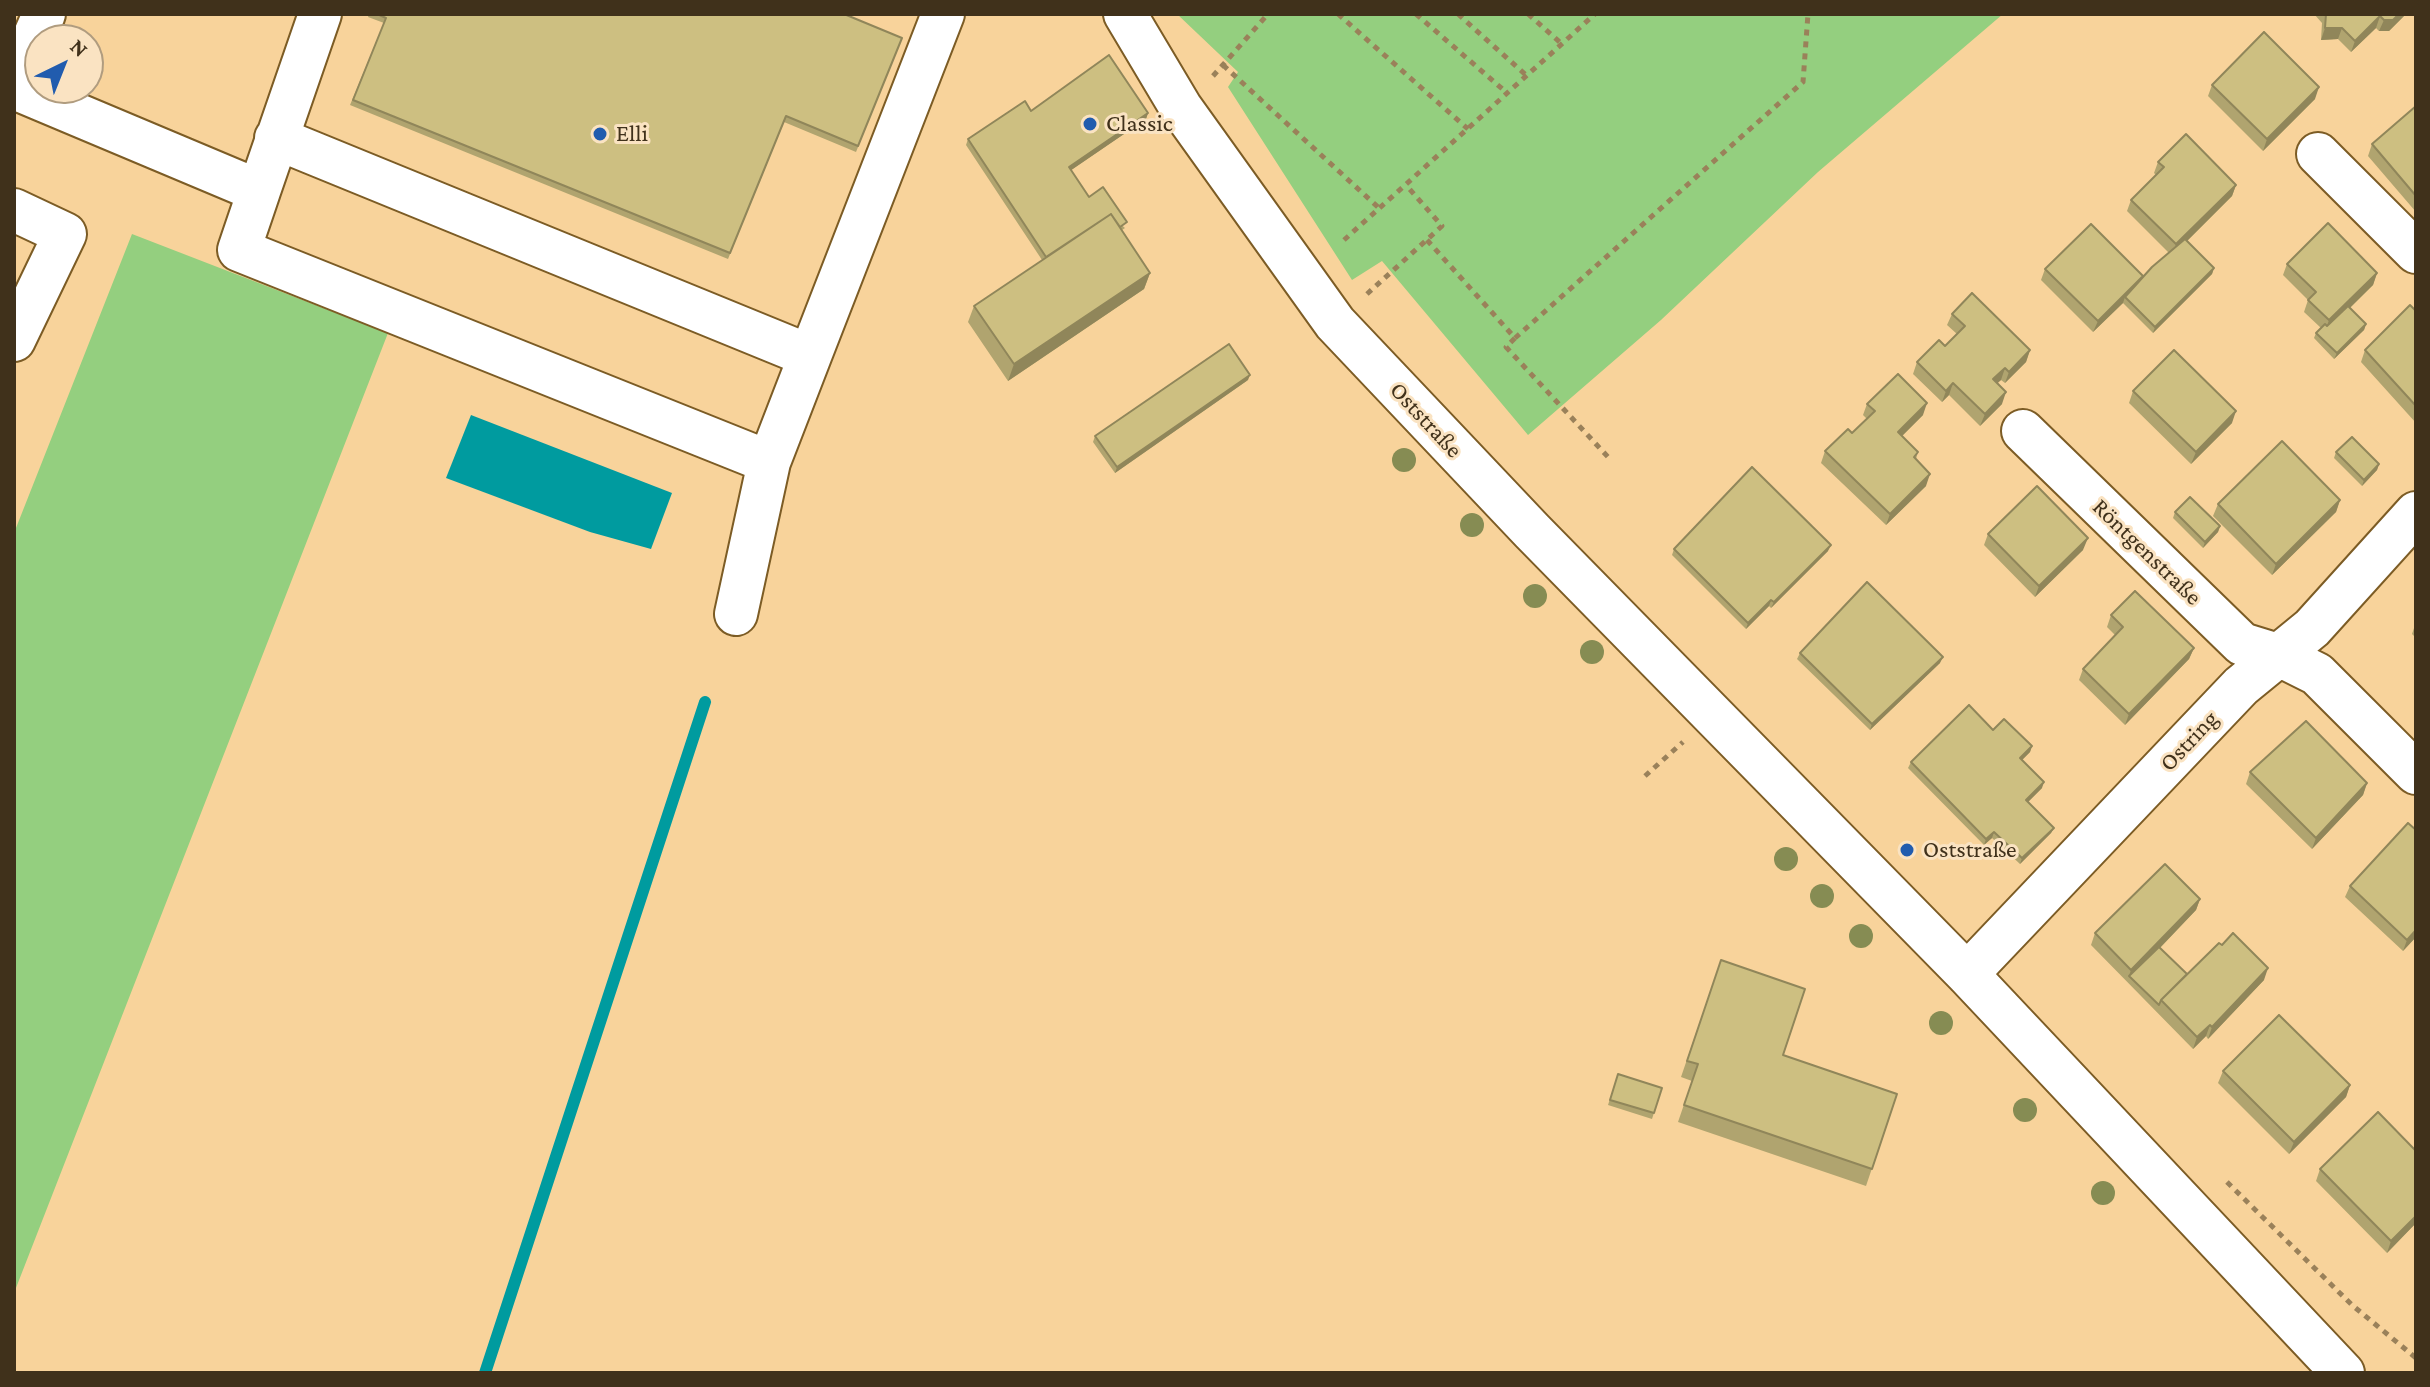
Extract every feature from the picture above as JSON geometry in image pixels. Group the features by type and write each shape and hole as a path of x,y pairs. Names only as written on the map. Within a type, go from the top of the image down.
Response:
{"street":[{"path":"44,14 14,85 259,191"},
{"path":"320,14 239,250 769,462"},
{"path":"736,614 769,462 943,14"},
{"name":"Oststraße","path":"1125,14 1181,108 1335,323 1532,531 1967,974 2343,1373"},
{"path":"276,138 810,356"},
{"path":"2318,154 2416,252"},
{"path":"14,210 65,234 14,340"},
{"name":"Röntgenstraße","path":"2023,431 2242,644 2281,656 2317,674 2416,773"},
{"name":"Ostring","path":"1967,974 2241,686 2281,656 2416,513"}],"path":[{"path":"1338,14 1468,129"},
{"path":"1416,14 1507,93"},
{"path":"1458,14 1527,76"},
{"path":"1528,14 1562,44"},
{"path":"1344,240 1595,14"},
{"path":"1608,457 1506,347 1803,82 1808,14"},
{"path":"1181,108 1265,15"},
{"path":"1223,65 1380,209"},
{"path":"1335,323 1442,226 1406,185"},
{"path":"1427,240 1515,338"}],"green space":[{"path":"1177,14 2003,14 1818,172 1661,320 1528,435 1382,261 1352,280 1228,87 1238,72"},
{"path":"132,234 388,333 14,1293 14,533"}],"water":[{"path":"471,415 672,493 651,549 590,532 446,478"}],"building":[{"name":"Elli","path":"377,14 844,14 902,38 858,146 786,116 730,253 353,100 386,18"},
{"path":"2326,14 2399,14 2393,20 2384,20 2380,16 2355,41 2342,28 2325,28"},
{"path":"2264,32 2319,87 2267,139 2212,85"},
{"path":"1109,55 1148,113 1069,167 1089,197 1103,187 1127,222 1120,227 1111,214 1046,257 968,139 1025,101 1031,111"},
{"path":"2416,106 2416,196 2372,144"},
{"path":"2186,134 2236,185 2176,244 2131,200 2164,167 2158,162"},
{"path":"1111,214 1150,273 1014,364 974,306"},
{"path":"2328,223 2377,273 2329,320 2308,300 2316,292 2287,264"},
{"path":"2091,224 2143,276 2098,321 2045,269"},
{"path":"2185,239 2214,268 2155,327 2125,297 2152,267"},
{"path":"1972,293 2030,350 2009,372 2005,368 1993,379 2006,392 1985,414 1953,383 1946,391 1917,362 1939,340 1945,346 1965,326 1952,314"},
{"path":"2410,305 2416,311 2416,406 2365,350"},
{"path":"2348,306 2366,324 2337,353 2316,333"},
{"path":"1229,344 1250,375 1117,467 1095,436"},
{"path":"2174,350 2236,411 2196,452 2133,391"},
{"path":"1898,374 1927,403 1898,432 1918,452 1914,457 1930,474 1890,514 1825,451 1848,429 1852,433 1875,411 1867,404"},
{"path":"2352,437 2379,464 2364,480 2336,452"},
{"path":"2282,441 2340,500 2276,564 2218,504"},
{"path":"1752,467 1831,545 1774,602 1771,600 1748,623 1674,549"},
{"path":"2037,486 2088,538 2039,586 1988,534"},
{"path":"2190,497 2220,526 2205,542 2175,512"},
{"path":"1867,582 1943,657 1872,724 1800,653"},
{"path":"2135,591 2194,648 2129,714 2083,669 2123,627 2111,615"},
{"path":"1969,705 1993,730 2004,719 2032,746 2020,758 2044,782 2026,800 2054,828 2022,858 1994,832 1986,839 1911,762"},
{"path":"2306,721 2367,783 2316,838 2250,772"},
{"path":"2408,823 2416,830 2416,930 2407,940 2350,886"},
{"path":"2165,864 2200,899 2131,970 2095,933"},
{"path":"2233,933 2268,968 2212,1027 2210,1025 2197,1037 2161,1000"},
{"path":"2159,947 2187,974 2159,1005 2129,976"},
{"path":"1721,960 1805,989 1783,1055 1897,1094 1872,1169 1684,1105 1698,1064 1687,1061"},
{"path":"2279,1015 2350,1085 2294,1142 2223,1071"},
{"path":"1618,1074 1662,1088 1654,1113 1610,1100"},
{"path":"2378,1112 2416,1151 2416,1216 2391,1241 2320,1169"}],"waterway":[{"path":"485,1373 705,702"}],"place":[{"name":"Classic","path":"1090,124"},
{"name":"Elli","path":"600,134"},
{"name":"Oststraße","path":"1907,850"}]}
